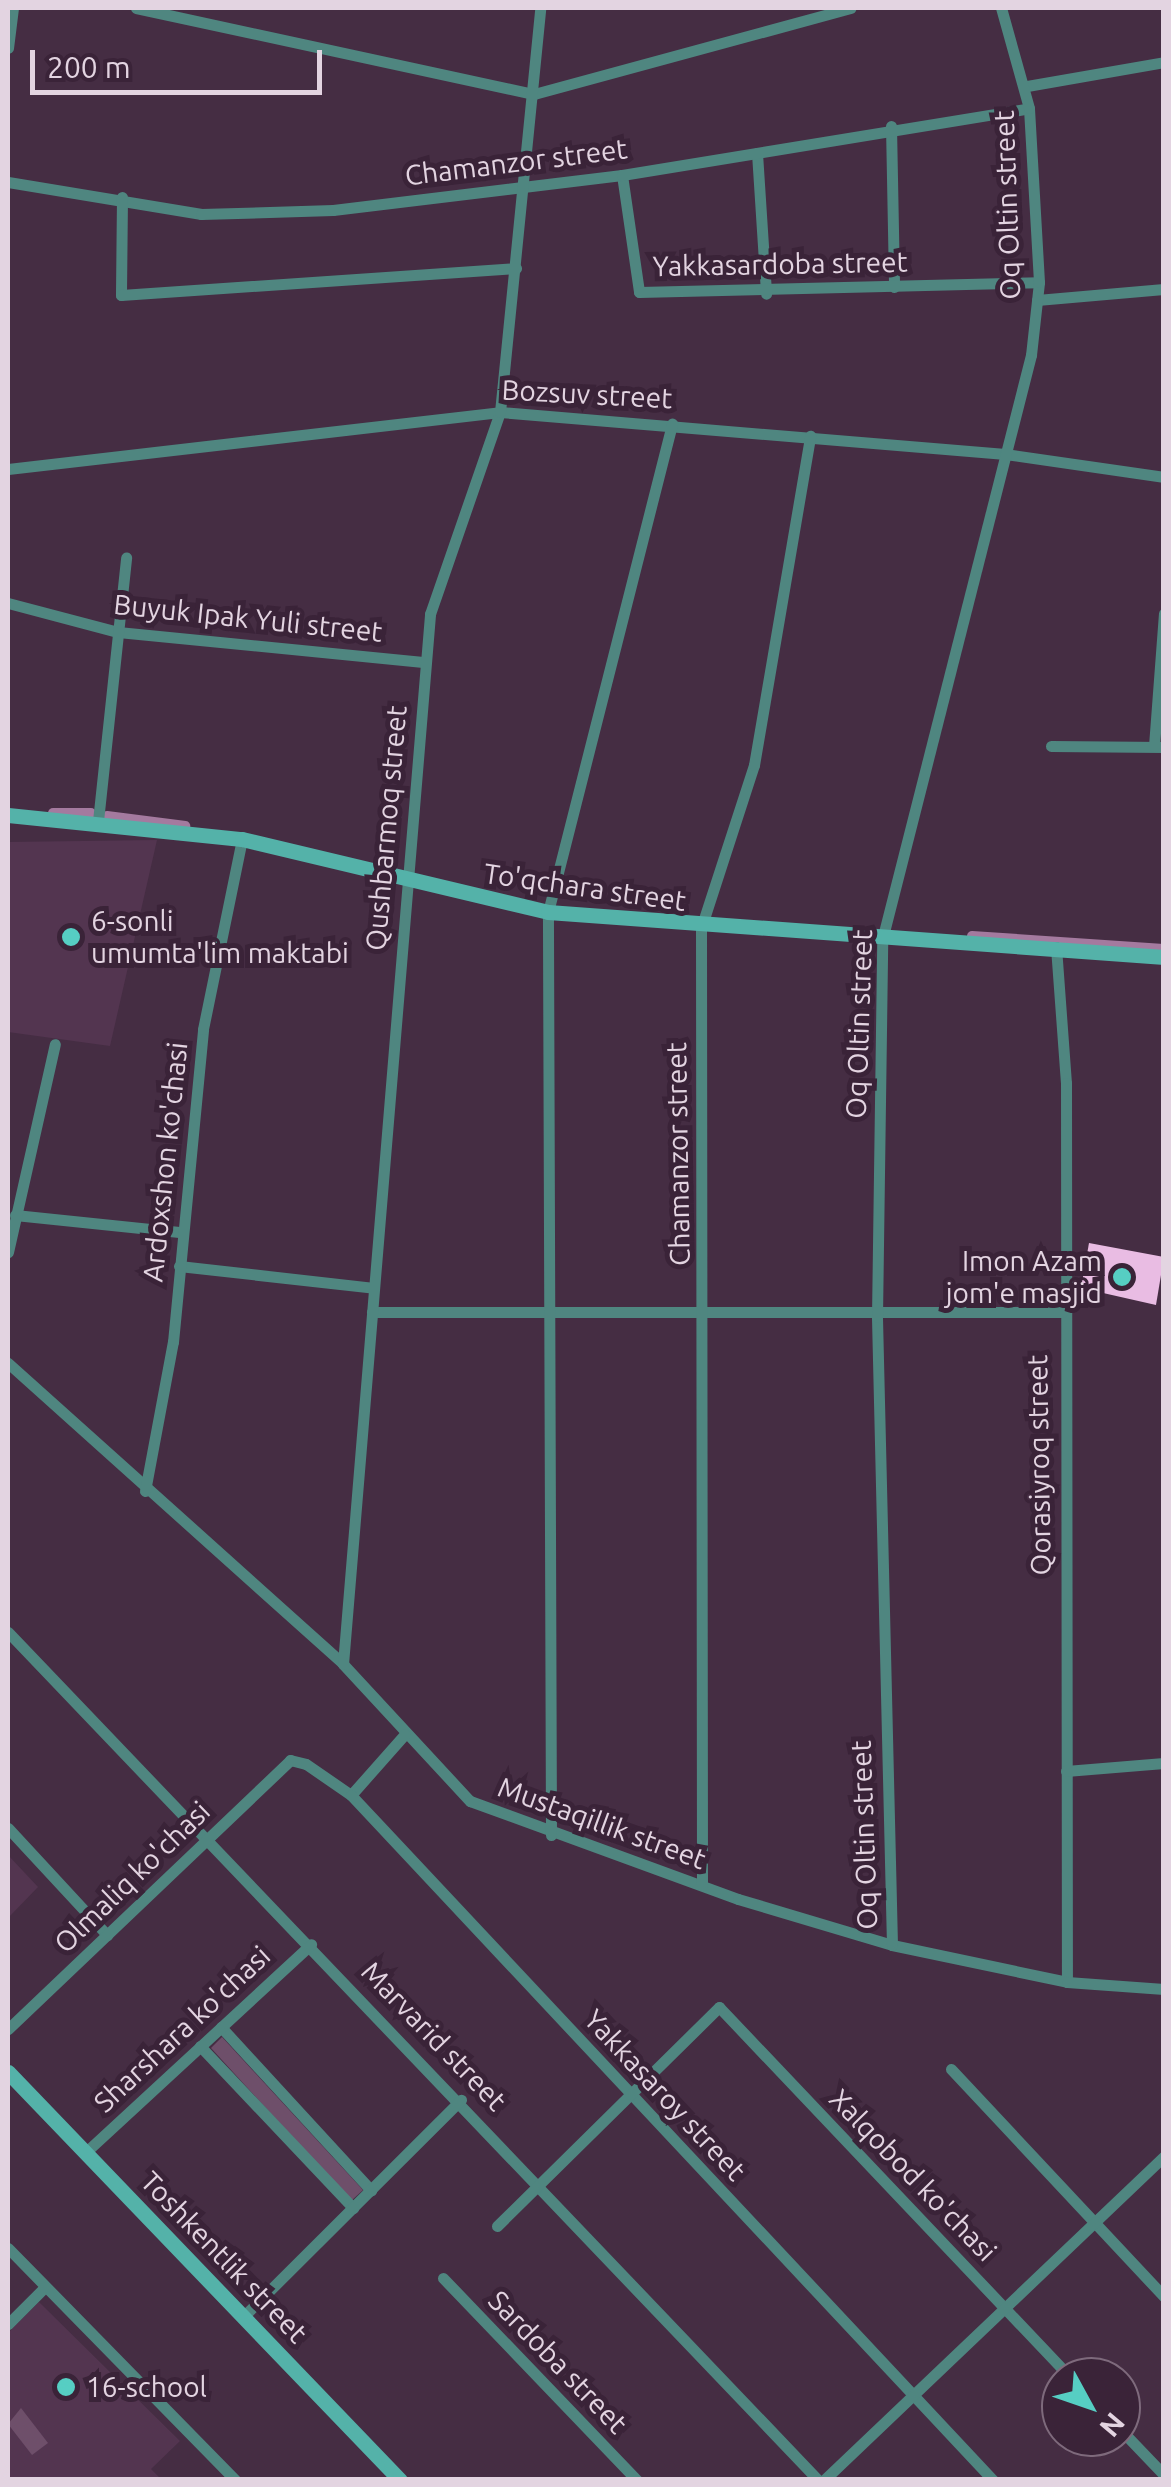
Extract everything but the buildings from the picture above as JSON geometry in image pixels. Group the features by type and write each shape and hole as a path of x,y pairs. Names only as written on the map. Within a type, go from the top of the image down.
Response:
{"street":[{"path":"8,48 13,8"},
{"path":"136,8 534,94 851,8"},
{"name":"Qushbarmoq street","path":"343,1664 404,884 430,614 500,412 540,8"},
{"name":"Oq Oltin street","path":"892,1944 877,1317 882,940 1006,454 1040,282 1027,86 1002,8"},
{"path":"1027,86 1164,62"},
{"name":"Chamanzor street","path":"8,182 122,196 201,214 333,210 622,175 892,126 1029,108"},
{"path":"892,126 894,288"},
{"path":"757,153 766,294"},
{"name":"Yakkasardoba street","path":"622,175 639,292 766,294 1040,282"},
{"path":"122,196 121,295 516,268"},
{"path":"1037,300 1164,289"},
{"name":"Bozsuv street","path":"8,469 500,412 1006,454 1164,477"},
{"path":"551,1836 553,1311 548,912 672,424"},
{"name":"Chamanzor street","path":"702,1885 701,928 754,765 810,436"},
{"path":"98,821 126,556"},
{"name":"Buyuk Ipak Yuli street","path":"8,602 118,632 426,662"},
{"path":"1051,746 1158,746 1163,616"},
{"name":"To'qchara street","path":"8,815 98,821 242,839 404,884 548,912 701,928 1056,947 1164,957"},
{"name":"Ardoxshon ko'chasi","path":"145,1490 173,1342 179,1232 204,1029 242,839"},
{"name":"Qorasiyroq street","path":"1056,947 1066,1082 1062,1312 1067,1982"},
{"path":"8,1252 55,1044"},
{"path":"15,1215 179,1232"},
{"path":"178,1266 374,1288"},
{"path":"372,1312 704,1311 877,1317 1062,1312"},
{"name":"Mustaqillik street","path":"8,1362 74,1415 145,1490 343,1664 470,1801 551,1836 892,1944 1067,1982 1164,1989"},
{"name":"Marvarid street","path":"8,1632 821,2480"},
{"path":"351,1795 405,1734"},
{"name":"Olmaliq ko'chasi","path":"8,2030 290,1760"},
{"name":"Yakkasaroy street","path":"290,1760 351,1795 993,2480"},
{"path":"1066,1771 1164,1763"},
{"path":"8,1828 108,1935"},
{"name":"Sharshara ko'chasi","path":"87,2151 311,1944"},
{"name":"Xalqobod ko'chasi","path":"629,2092 719,2007 1051,2357"},
{"path":"221,2027 371,2190"},
{"path":"200,2046 352,2208"},
{"path":"951,2069 1164,2297"},
{"name":"Toshkentlik street","path":"8,2072 400,2480"},
{"path":"497,2226 629,2092"},
{"path":"244,2316 460,2100"},
{"path":"821,2480 1164,2156"},
{"path":"8,2248 235,2480"},
{"name":"Sardoba street","path":"443,2278 637,2480"},
{"path":"8,2324 45,2286"},
{"path":"1141,2451 1164,2476"}],"shaded area":[{"name":"6-sonli umumta'lim maktabi","path":"157,840 110,1046 8,1032 8,842"},
{"path":"8,1855 38,1887 8,1918"},
{"path":"222,2037 363,2190 351,2201 211,2048"},
{"name":"16-school","path":"39,2302 180,2441 151,2469 161,2479 8,2480 8,2333"},
{"path":"21,2408 48,2443 32,2455 8,2424"}],"waterway":[{"path":"53,813 91,813"},
{"path":"107,816 185,826"},
{"path":"972,936 1164,949"}],"place":[{"name":"6-sonli umumta'lim maktabi","path":"71,937"},
{"name":"Imon Azam jom'e masjid","path":"1122,1277"},
{"name":"16-school","path":"66,2387"}]}
